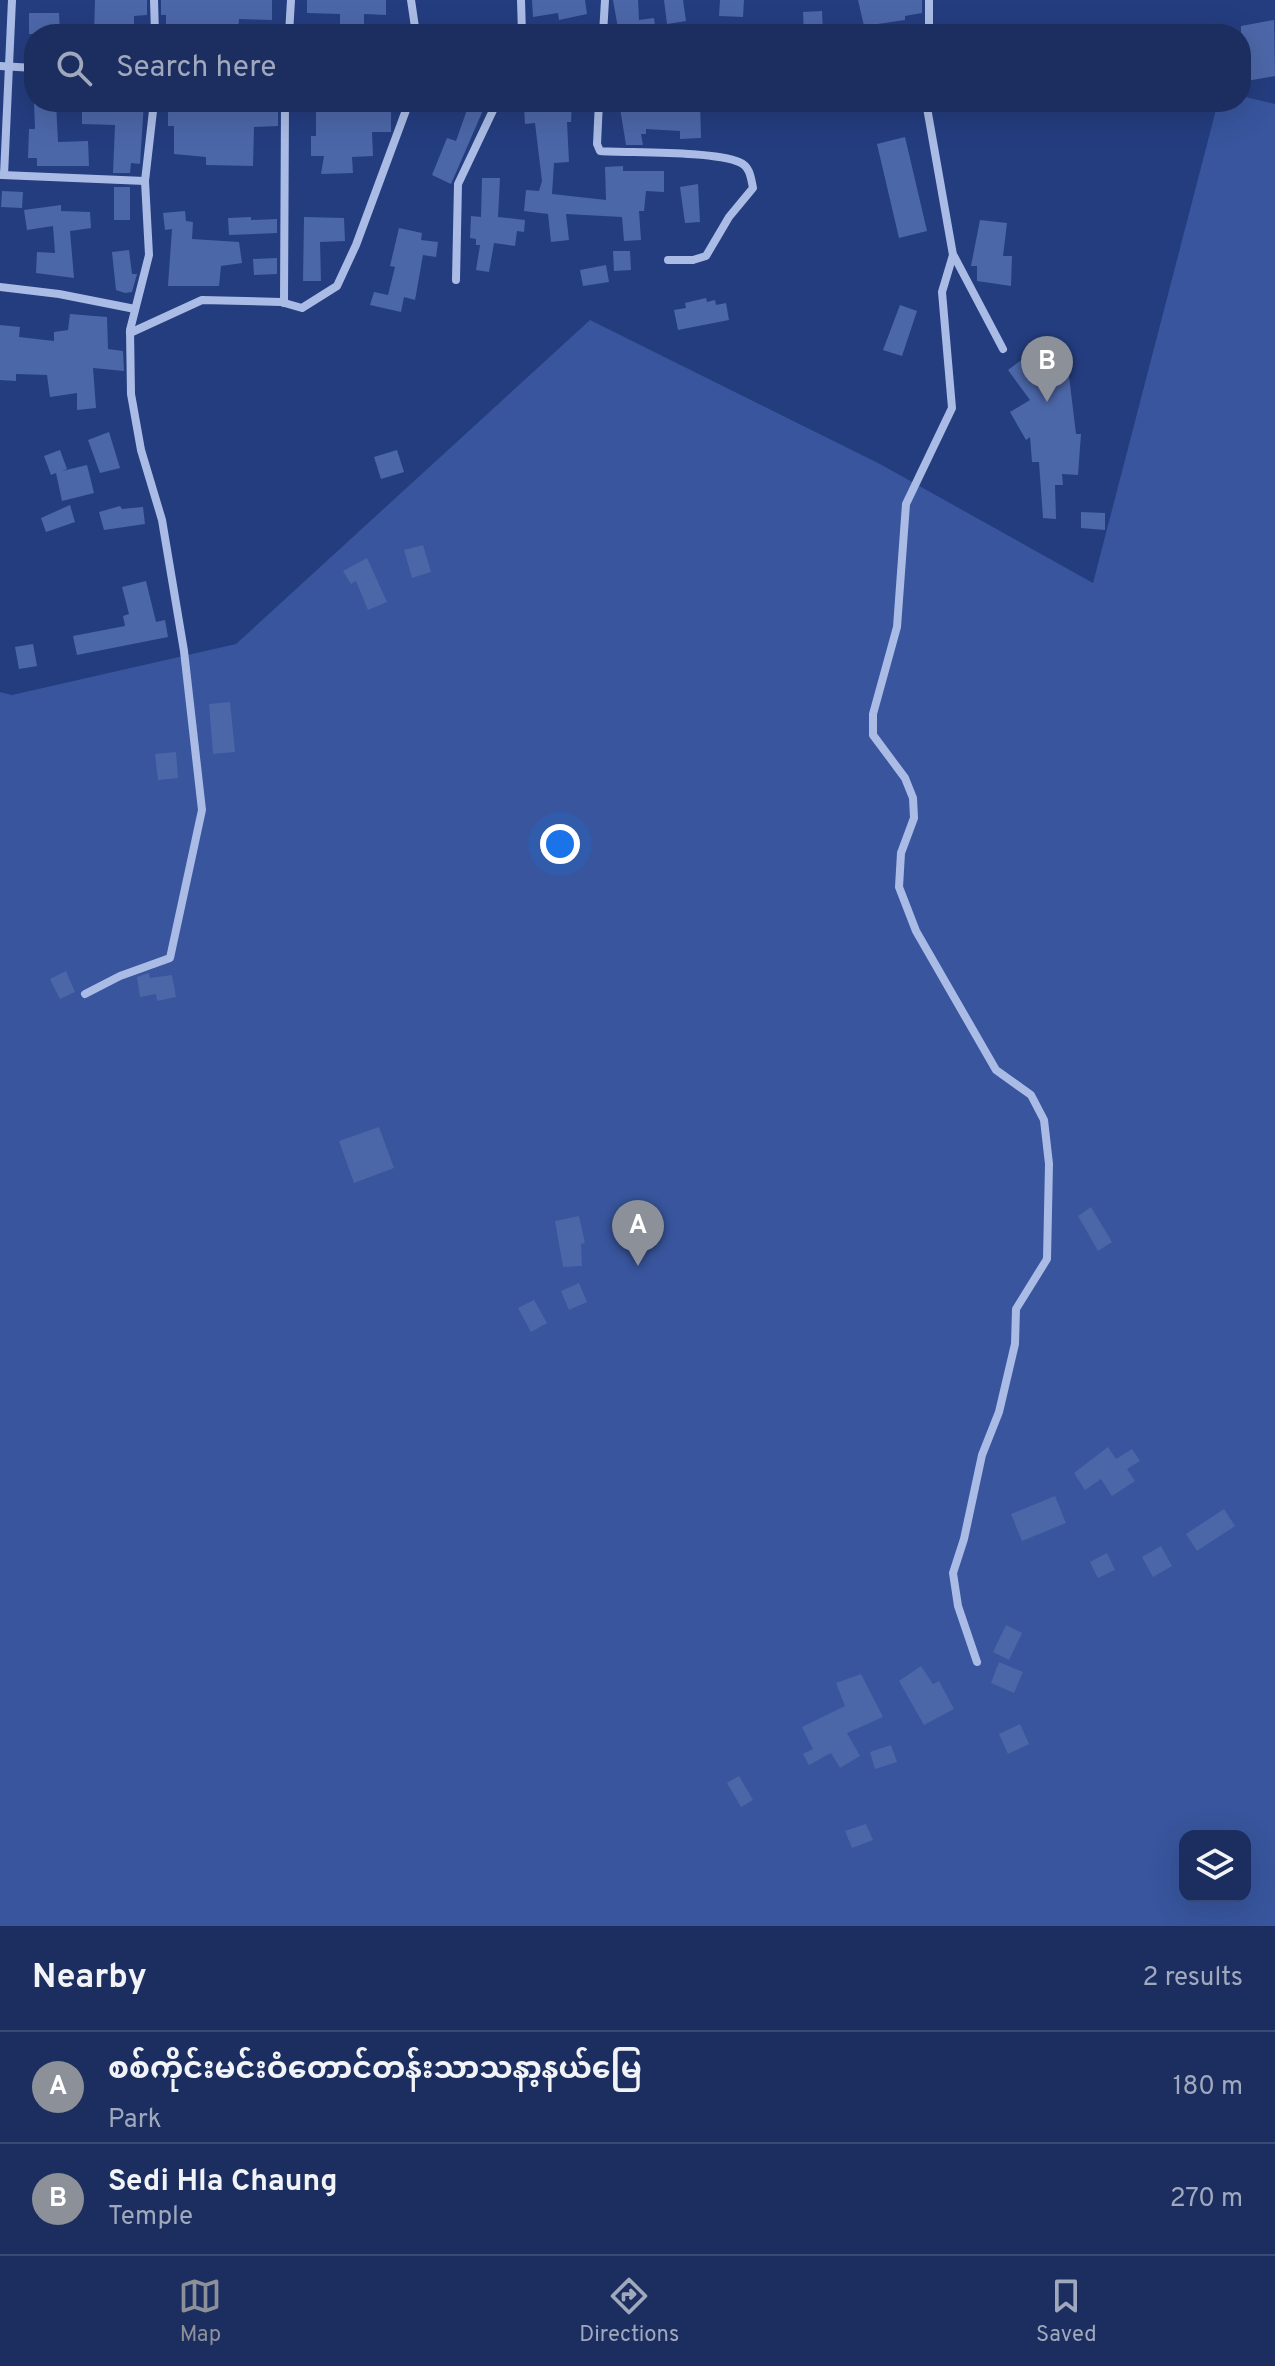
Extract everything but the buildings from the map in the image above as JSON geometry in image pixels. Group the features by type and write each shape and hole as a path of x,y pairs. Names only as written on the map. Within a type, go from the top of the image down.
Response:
{"street":[{"path":"12,0 11,66 2,175 145,181"},
{"path":"154,0 155,24"},
{"path":"290,24 291,0"},
{"path":"411,0 415,24"},
{"path":"521,0 522,24"},
{"path":"604,24 605,0"},
{"path":"929,0 929,24"},
{"path":"0,66 24,67"},
{"path":"85,994 120,976 170,958 202,810 182,637 162,520 141,450 131,394 130,333 149,255 145,181 153,112"},
{"path":"284,303 285,112"},
{"path":"130,333 202,300 284,303 302,308 310,306 337,286 405,112"},
{"path":"456,280 458,184 492,112"},
{"path":"599,112 597,144 600,151 696,156 739,162 749,170 753,188 745,194 706,256 693,260 668,260"},
{"path":"928,112 953,255 1003,349"},
{"path":"953,255 942,292 952,408 906,504 897,627 873,714 873,735 905,778 913,798 914,818 901,853 899,887 916,931 996,1070 1031,1095 1044,1120 1049,1164 1047,1259 1016,1309 1015,1344 999,1412 982,1455 964,1539 953,1573 958,1606 977,1662"},
{"path":"0,287 59,294 135,309"}],"shaded area":[{"path":"1251,98 1275,104 1275,1926 0,1926 0,692 12,695 236,644 590,320 880,464 1093,583 1215,112 1251,112"}],"place":[{"name":"Sedi Hla Chaung","path":"1047,402"},
{"name":"စစ်ကိုင်းမင်းဝံတောင်တန်းသာသနာ့နယ်မြေ","path":"638,1266"}]}
